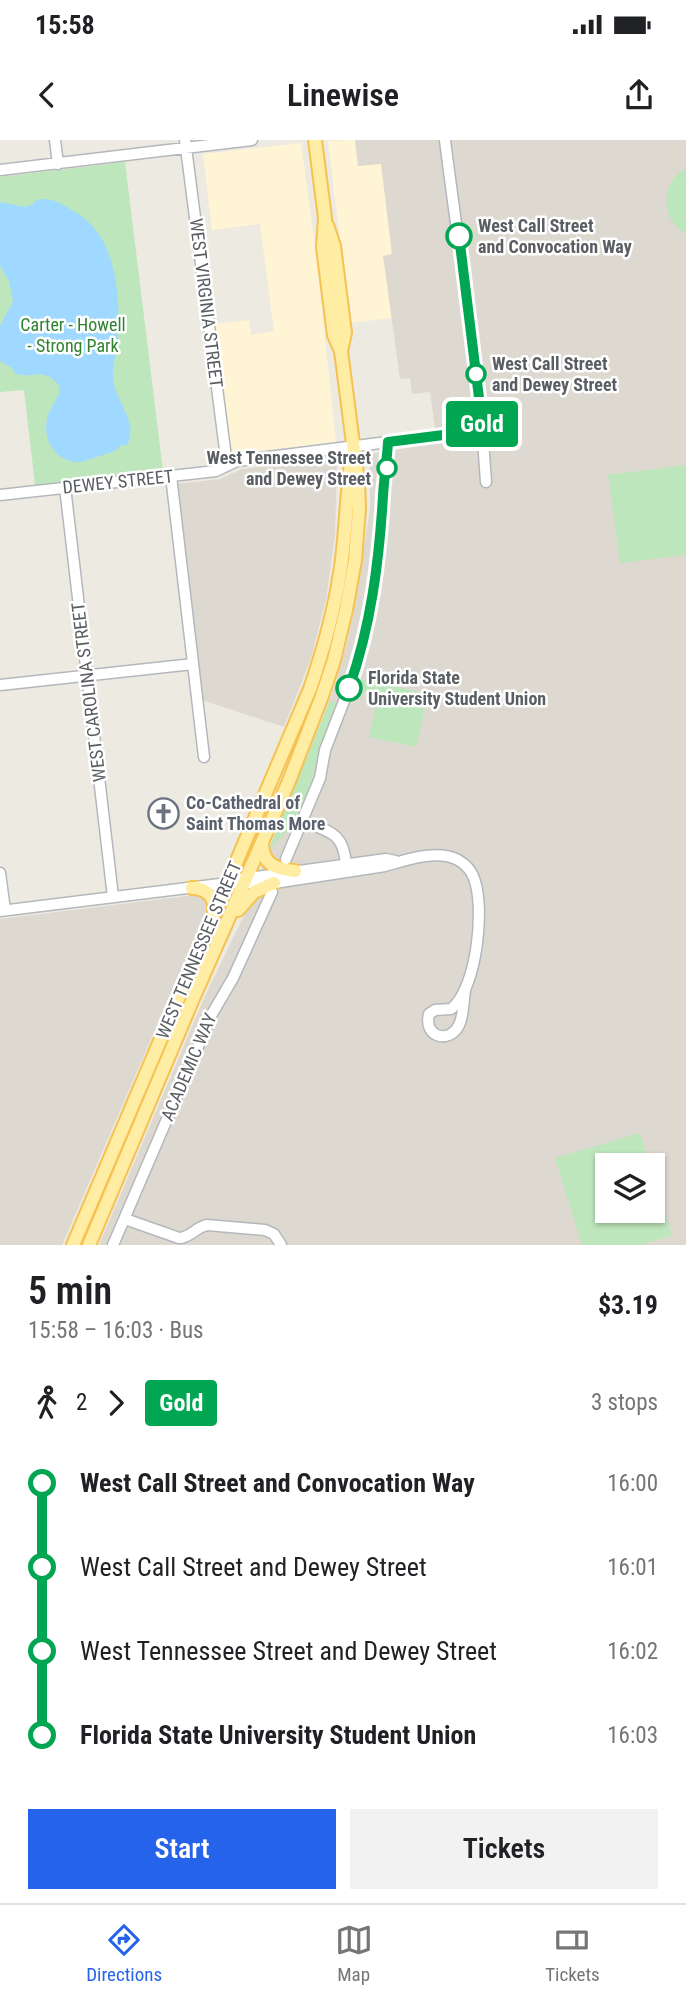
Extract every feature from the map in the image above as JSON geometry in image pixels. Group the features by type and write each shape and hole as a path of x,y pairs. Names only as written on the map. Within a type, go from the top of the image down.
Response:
{"main road":[{"name":"WEST TENNESSEE STREET","path":"89,1245 289,781 334,660 346,610 355,560 359,495 341,351 334,335 325,270 325,218 315,140"},
{"name":"WEST TENNESSEE STREET","path":"73,1245 310,689 326,640 340,574 352,446"},
{"path":"262,841 267,863 295,871"},
{"path":"192,888 200,889 211,897 215,903 213,917"},
{"path":"225,928 252,893 273,888"}],"street":[{"path":"55,140 58,164"},
{"path":"0,170 186,144 252,140"},
{"path":"444,140 483,430 486,482"},
{"name":"WEST VIRGINIA STREET","path":"186,144 228,465"},
{"name":"DEWEY STREET","path":"0,495 216,471 237,461 483,430"},
{"path":"286,859 320,778 322,758 352,682 367,625 379,556 388,442"},
{"path":"171,476 204,757"},
{"name":"WEST CAROLINA STREET","path":"65,487 113,897"},
{"path":"0,685 193,664"},
{"path":"302,821 339,839 344,849 346,864"},
{"path":"245,881 273,888 436,856 447,856 460,861 472,873 477,890 478,932 474,959 458,1029 444,1036 433,1034 428,1023 430,1013 453,1008 465,991"},
{"path":"0,873 2,911 245,881 295,871 386,859 395,862"},
{"name":"ACADEMIC WAY","path":"113,1245 214,1008 233,978 273,888"},
{"path":"125,1219 180,1238 207,1225 265,1230 274,1234 281,1245"}],"shaded area":[{"path":"355,140 358,166 381,163 392,255 384,257 392,318 350,323 328,141"},
{"path":"355,140 686,140 686,1245 99,1245 205,996 249,905 334,688 355,605 370,508 370,454 437,443 430,392 412,394 410,378 400,379 383,256 392,254 381,164 358,166"},
{"path":"301,143 336,442 234,456 214,324 249,320 251,335 274,331 260,224 212,230 203,154"},
{"path":"337,459 335,535 326,600 311,658 284,727 202,700 176,484 220,479 242,469"},
{"path":"195,895 206,899 209,905 62,1245 0,1245 0,919"}],"green space":[{"name":"Carter - Howell - Strong Park","path":"125,162 163,471 35,485 24,390 0,392 0,177"},
{"path":"686,169 686,233 677,228 671,220 666,201 671,182 677,174"},
{"path":"686,465 686,555 620,563 608,475"},
{"path":"361,679 428,694 416,747 369,737 378,694 359,689"},
{"path":"330,700 337,703 319,749 310,786 295,821 295,829 290,828 268,851"},
{"path":"640,1133 646,1153 595,1153 595,1223 665,1223 665,1213 672,1235 641,1245 582,1245 555,1158"}],"water":[{"path":"41,199 59,203 89,222 108,251 116,285 118,337 113,380 129,420 130,437 127,445 81,462 59,455 47,436 48,415 60,387 44,375 16,374 12,368 0,361 0,326 13,301 9,281 0,266 0,202 24,207"}],"bus line":[{"name":"Gold","path":"349,688 363,643 375,588 388,442 483,430 459,236"}],"place":[{"name":"West Call Street and Convocation Way","path":"459,236"},
{"name":"West Call Street and Dewey Street","path":"476,374"},
{"name":"West Tennessee Street and Dewey Street","path":"387,468"},
{"name":"Florida State University Student Union","path":"349,688"},
{"name":"Co-Cathedral of Saint Thomas More","path":"163,813"}]}
